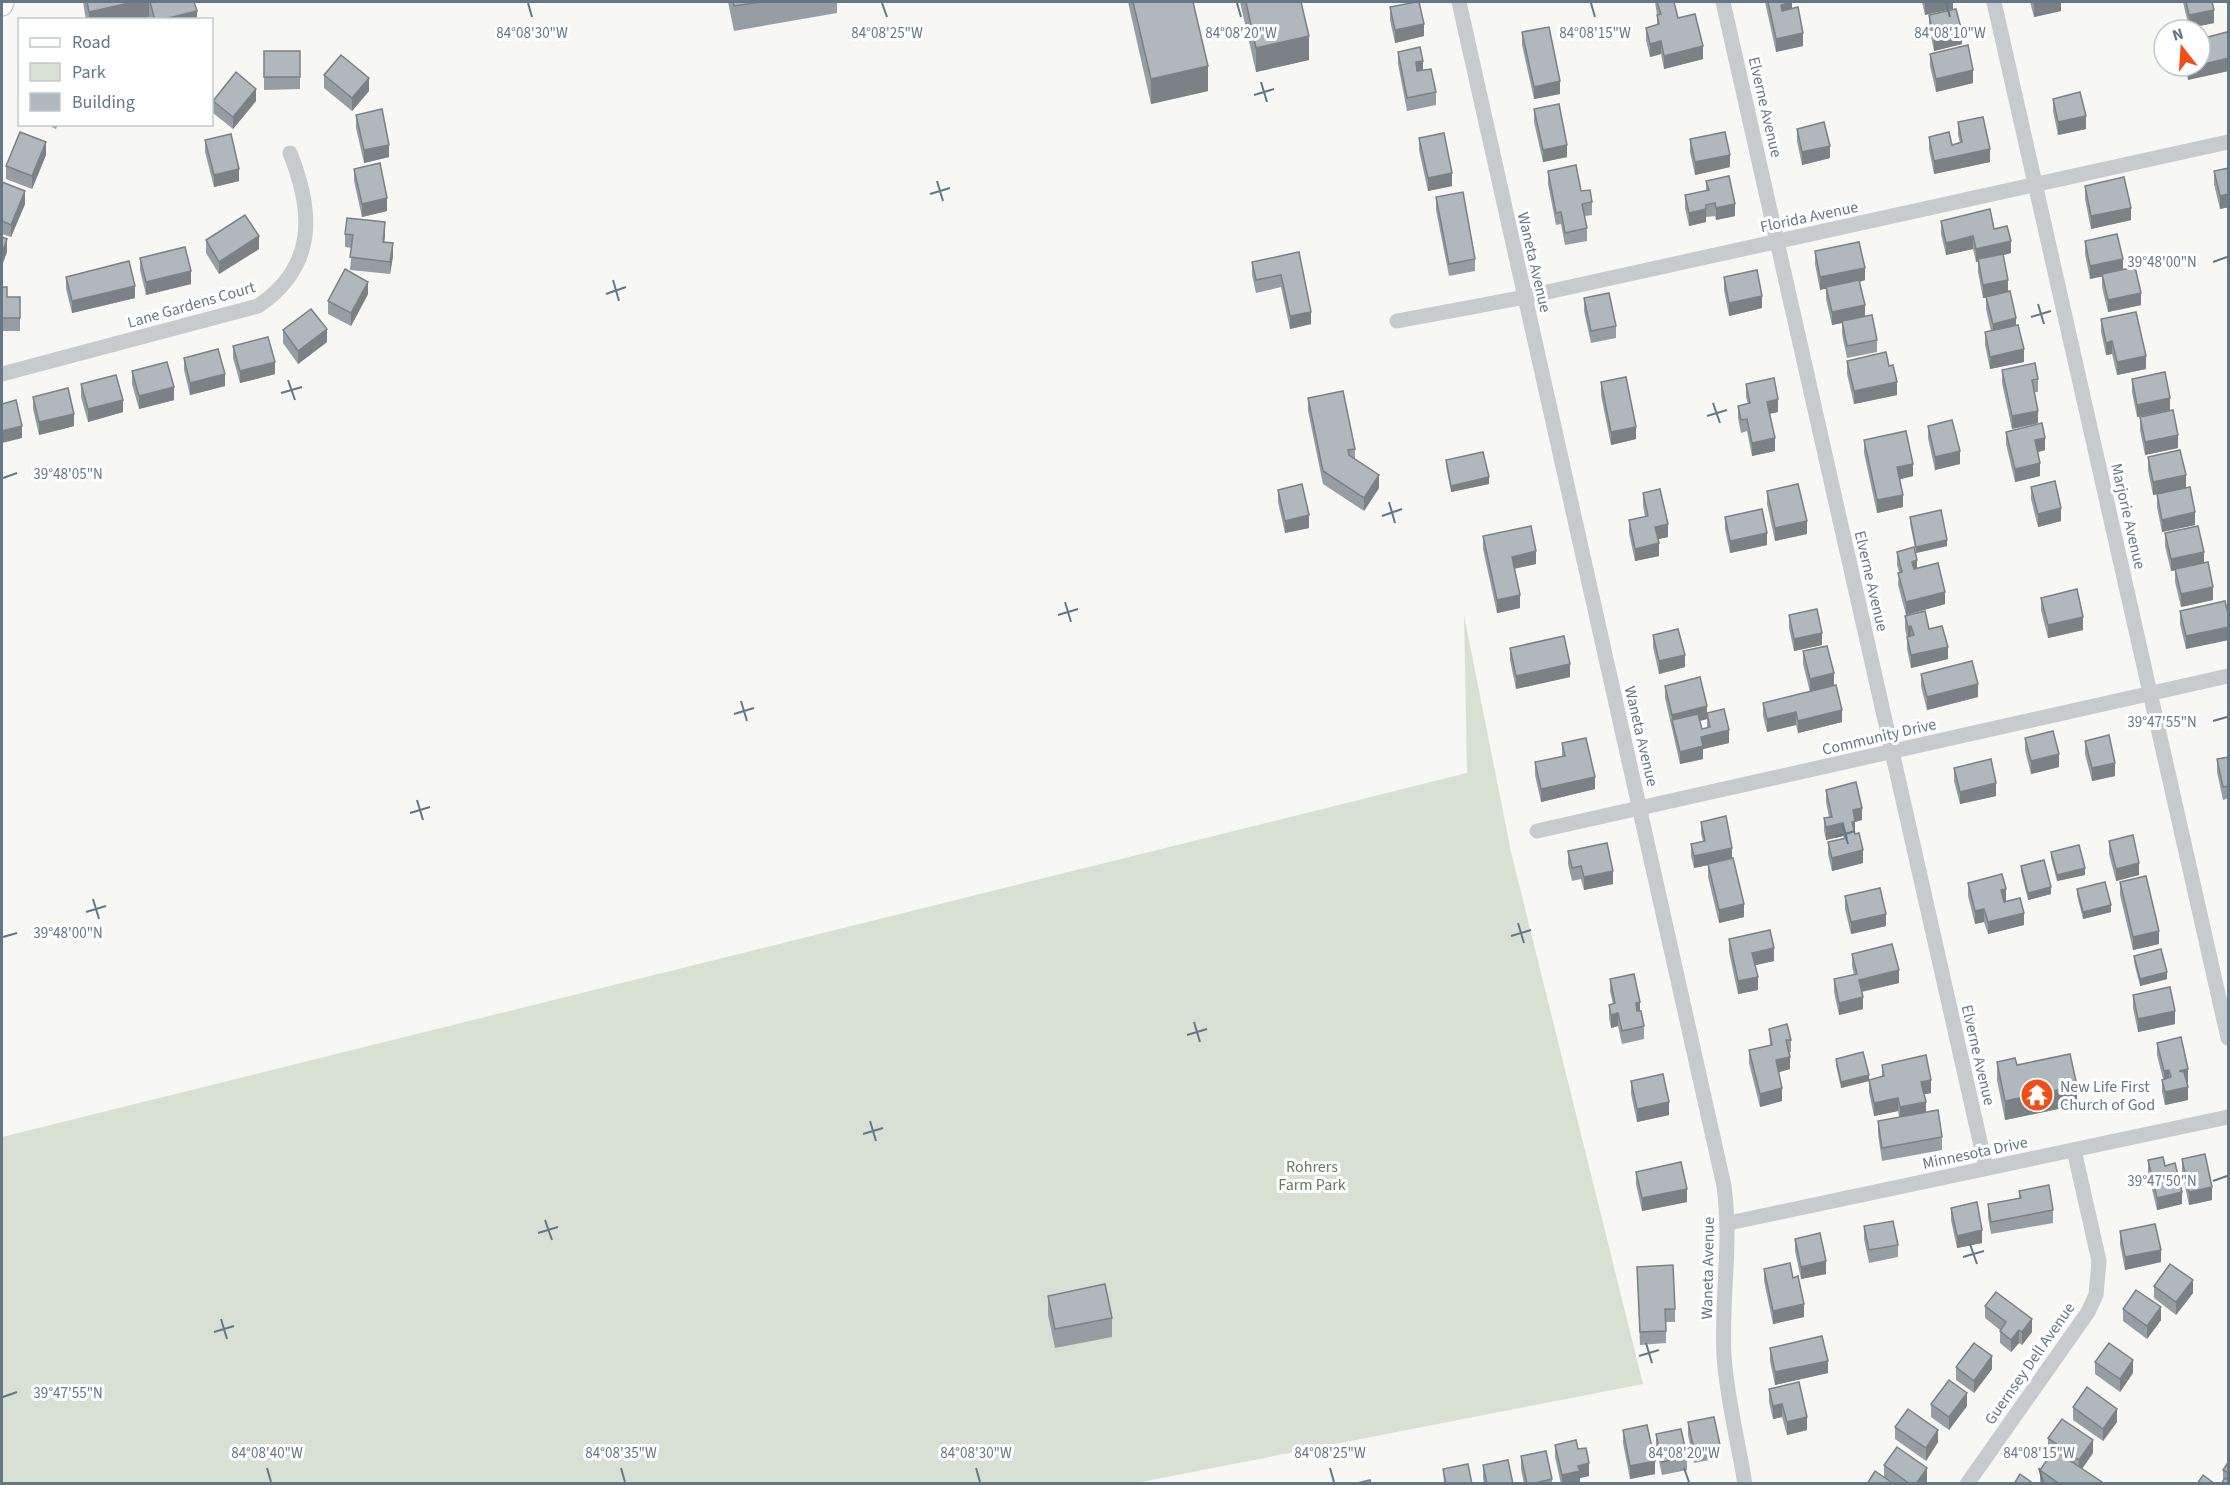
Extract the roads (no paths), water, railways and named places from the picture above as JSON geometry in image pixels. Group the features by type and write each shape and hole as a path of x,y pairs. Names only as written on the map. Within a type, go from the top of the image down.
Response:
{"street":[{"name":"Waneta Avenue","path":"1459,2 1724,1186 1728,1223 1728,1258 1724,1289 1724,1357 1745,1484"},
{"name":"Elverne Avenue","path":"1723,2 1986,1168"},
{"name":"Marjorie Avenue","path":"1994,2 2229,1038"},
{"name":"Florida Avenue","path":"1397,321 1525,297 2229,142"},
{"name":"Lane Gardens Court","path":"2,374 258,306 274,295 292,277 301,260 304,247 304,199 290,153"},
{"name":"Community Drive","path":"1537,831 2229,676"},
{"name":"Minnesota Drive","path":"1728,1223 2229,1117"},
{"name":"Guernsey Dell Avenue","path":"1967,1484 2088,1312 2096,1295 2099,1261 2074,1150"}],"place":[{"name":"New Life First Church of God","path":"2037,1095"}],"park label":[{"name":"Rohrers Farm Park","path":"1312,1175"}]}
